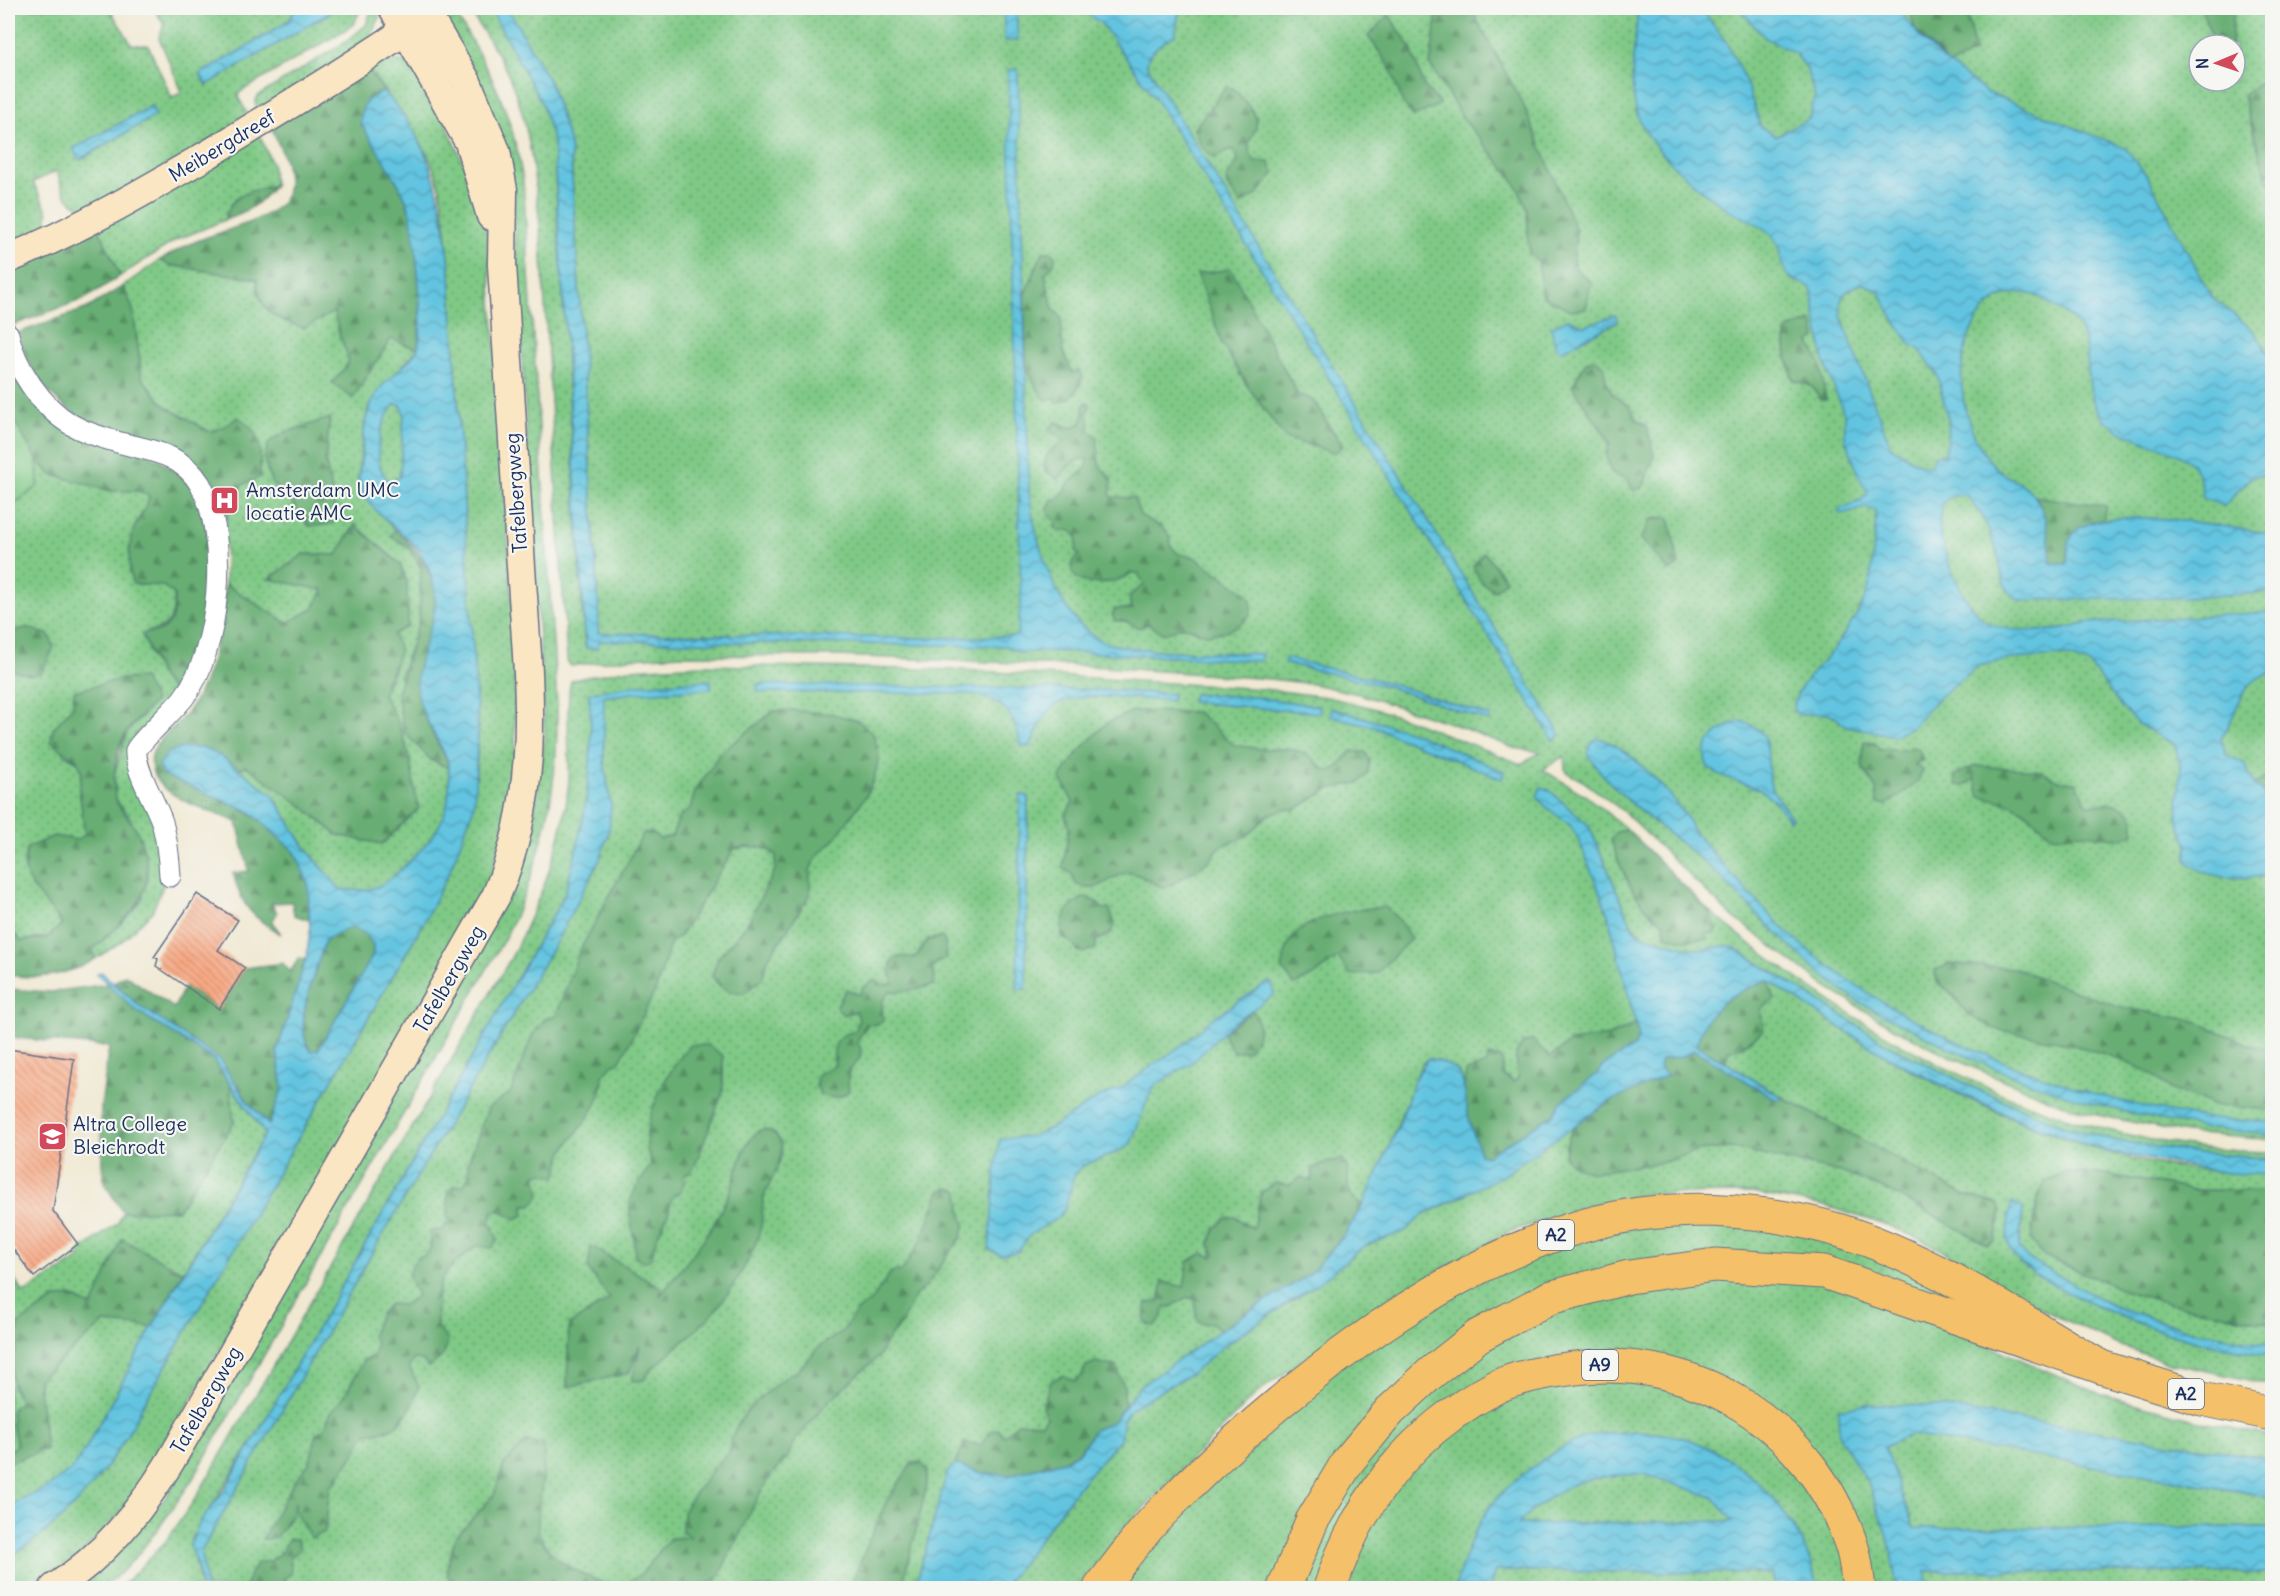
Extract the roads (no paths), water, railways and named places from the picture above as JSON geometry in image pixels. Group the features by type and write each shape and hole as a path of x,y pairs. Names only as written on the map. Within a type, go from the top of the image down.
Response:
{"highway":[{"name":"A2","path":"1100,1588 1157,1517 1251,1428 1350,1348 1478,1268 1532,1242 1588,1224 1645,1214 1708,1209 1762,1215 1842,1231 1913,1259 2101,1367"},
{"name":"A2","path":"1284,1588 1312,1521 1348,1461 1390,1411 1431,1373 1478,1336 1549,1298 1629,1277 1715,1265 1824,1272 1908,1299 1984,1329 2101,1367 2202,1399 2272,1414"},
{"name":"A9","path":"1330,1588 1348,1541 1379,1485 1399,1461 1455,1411 1498,1386 1552,1371 1604,1365 1637,1366 1669,1372 1718,1390 1755,1414 1796,1449 1830,1497 1851,1545 1859,1588"}],"street":[{"name":"Meibergdreef","path":"8,259 73,232 120,207 270,117 412,15"},
{"name":"Tafelbergweg","path":"54,1588 97,1557 148,1498 496,896 506,873 525,803 530,724 502,265 485,193 469,142 412,15"},
{"path":"8,334 22,372 53,410 70,424 86,431 114,441 164,452 181,462 200,484 212,512 216,544 215,603 212,629 198,674 192,687 165,722 136,748 140,770 162,821 170,876"}],"water":[{"path":"294,8 338,8 207,85 200,74 284,24 292,17"},
{"path":"490,8 505,8 513,17 550,83 570,144 599,611 598,633 929,638 1017,636 1021,600 1008,70 1018,69 1029,493 1037,533 1050,576 1072,615 1086,630 1102,641 1114,645 1155,650 1262,654 1261,661 1054,651 1021,653 1006,646 599,641 598,648 586,648 553,140 542,104"},
{"path":"1004,8 1016,8 1018,40 1004,41"},
{"path":"1078,8 1180,8 1175,35 1153,52 1147,61 1147,66 1561,735 1553,740 1157,101 1101,23"},
{"path":"1638,8 1701,8 1726,42 1746,82 1761,127 1776,136 1809,119 1815,97 1806,67 1796,54 1765,38 1739,8 1898,8 1921,38 1944,60 1986,92 2125,148 2148,177 2211,296 2254,331 2272,358 2272,473 2250,478 2224,506 2204,499 2198,472 2189,461 2126,434 2105,420 2097,410 2093,399 2086,349 2078,325 2043,299 2029,294 2013,293 1998,298 1985,309 1972,329 1964,351 1962,367 1963,395 1970,424 1982,450 1990,461 2004,474 2027,488 2041,507 2047,525 2051,563 2067,564 2071,537 2077,530 2093,522 2115,518 2142,518 2201,523 2272,534 2272,592 2188,598 2019,600 2010,594 2003,580 1997,551 1982,515 1966,495 1949,498 1941,510 1940,528 1944,550 1963,593 1974,610 1984,620 1994,625 2034,631 2063,629 2086,623 2272,612 2272,673 2252,682 2240,699 2221,738 2226,755 2244,763 2254,784 2272,803 2272,876 2239,878 2216,876 2196,868 2187,861 2187,846 2177,817 2181,768 2175,745 2138,724 2122,708 2089,664 2066,656 2011,659 1978,666 1939,697 1912,727 1895,736 1847,726 1829,713 1801,715 1794,712 1794,703 1803,684 1838,643 1865,597 1872,566 1875,510 1866,508 1840,514 1838,510 1863,499 1868,493 1845,438 1845,416 1824,361 1811,288 1793,280 1788,275 1776,241 1767,231 1734,213 1699,188 1661,153 1643,126 1637,113 1633,88","holes":["1862,283 1879,291 1894,320 1911,345 1919,349 1937,374 1949,423 1945,455 1934,455 1931,465 1923,466 1891,447 1842,319 1841,300 1846,292"]},
{"path":"384,92 400,110 423,149 437,190 446,234 478,729 474,806 451,868 423,924 117,1451 87,1492 70,1510 31,1543 8,1558 8,1507 48,1487 72,1469 265,1134 213,1059 135,1010 97,974 101,972 137,1004 220,1060 248,1102 269,1125 283,1087 277,1052 306,959 310,933 308,883 295,852 249,811 163,775 159,766 167,753 181,748 204,748 219,755 273,795 304,846 340,889 371,889 394,876 433,835 447,807 448,763 426,719 417,688 420,661 435,607 432,577 417,548 370,503 363,492 359,478 366,422 371,404 382,386 406,364 417,350 420,322 416,253 407,202 392,172 361,124 363,107 369,99","holes":["395,404 401,405 404,414 400,476 391,483 384,476 380,466 379,444 384,422","350,927 364,933 373,944 373,955 318,1050 311,1051 305,1040 303,1027 304,1012 312,981 325,940"]},
{"path":"151,106 156,115 79,160 73,149"},
{"path":"1616,315 1617,322 1561,351 1556,347 1551,327 1568,319 1585,326"},
{"path":"1286,658 1387,682 1490,716 1489,721 1386,686 1284,663"},
{"path":"711,680 711,689 604,697 604,761 611,806 609,830 600,859 555,944 379,1241 201,1552 206,1588 201,1588 197,1563 190,1545 201,1520 224,1491 564,896 587,796 591,745 589,693 633,685"},
{"path":"757,684 1107,690 1173,694 1172,701 1092,697 1063,702 1053,707 1046,716 1030,747 1022,747 1015,725 1006,710 993,700 971,694 758,692"},
{"path":"1194,694 1254,697 1320,706 1319,713 1191,702"},
{"path":"1331,708 1415,733 1505,772 1502,779 1368,725 1330,716"},
{"path":"1740,721 1752,725 1764,737 1767,744 1771,787 1792,818 1789,821 1770,797 1761,791 1731,780 1708,768 1705,751 1712,738 1725,728"},
{"path":"1598,738 1635,759 1658,782 1687,817 1694,832 1723,865 1770,915 1812,953 1861,988 1915,1020 1972,1048 2031,1072 2090,1092 2148,1108 2204,1118 2272,1121 2272,1135 2178,1123 2087,1102 1999,1070 1863,1004 1844,992 1811,965 1714,871 1643,813 1610,782 1588,753 1590,744"},
{"path":"1541,787 1549,790 1589,826 1628,917 1635,930 1642,935 1695,949 1733,947 1892,1047 1970,1086 2061,1125 2117,1141 2200,1153 2272,1159 2272,1175 2227,1173 2108,1152 2031,1125 1943,1086 1875,1050 1767,980 1722,1003 1707,1020 1697,1045 1782,1097 1778,1100 1694,1050 1684,1056 1661,1060 1659,1068 1668,1075 1609,1102 1500,1177 1423,1215 1405,1231 1364,1246 1319,1283 1226,1344 1194,1372 1131,1408 1123,1420 1120,1439 1083,1481 1003,1588 915,1588 947,1473 955,1464 984,1474 1009,1475 1064,1461 1081,1451 1094,1430 1113,1422 1139,1387 1243,1315 1310,1274 1345,1234 1363,1205 1399,1125 1415,1078 1428,1058 1449,1065 1460,1074 1469,1120 1480,1154 1486,1156 1553,1115 1560,1103 1597,1074 1604,1065 1635,1046 1639,1036 1607,911 1578,838 1570,825 1546,807 1537,797"},
{"path":"1020,795 1028,796 1026,989 1017,989"},
{"path":"1267,983 1272,983 1274,995 1234,1022 1192,1063 1157,1084 1149,1096 1131,1143 1120,1151 1082,1166 1074,1175 1065,1209 1057,1218 1030,1235 1018,1252 1001,1255 989,1250 1000,1139 1033,1136 1051,1128 1099,1097 1119,1089 1186,1042 1214,1017"},
{"path":"2012,1203 2023,1208 2019,1247 2027,1258 2111,1305 2189,1330 2272,1345 2272,1356 2217,1346 2136,1322 2084,1301 2040,1277 2021,1264 2010,1247 2008,1228"},
{"path":"1866,1404 1935,1406 2272,1459 2272,1497 1911,1435 1884,1447 1914,1528 2272,1527 2272,1573 1926,1571 1927,1588 1897,1588 1889,1541 1869,1485 1839,1436 1838,1409"},
{"path":"1638,1431 1680,1437 1704,1446 1728,1459 1749,1475 1769,1494 1786,1516 1800,1539 1818,1588 1775,1588 1772,1573 1495,1571 1490,1588 1455,1588 1468,1547 1485,1514 1509,1486 1524,1473 1577,1440 1606,1433","holes":["1643,1474 1713,1497 1733,1521 1518,1524 1561,1490 1574,1484 1605,1477"]}],"place":[{"name":"Amsterdam UMC locatie AMC","path":"225,501"},
{"name":"Altra College Bleichrodt","path":"52,1136"}]}
